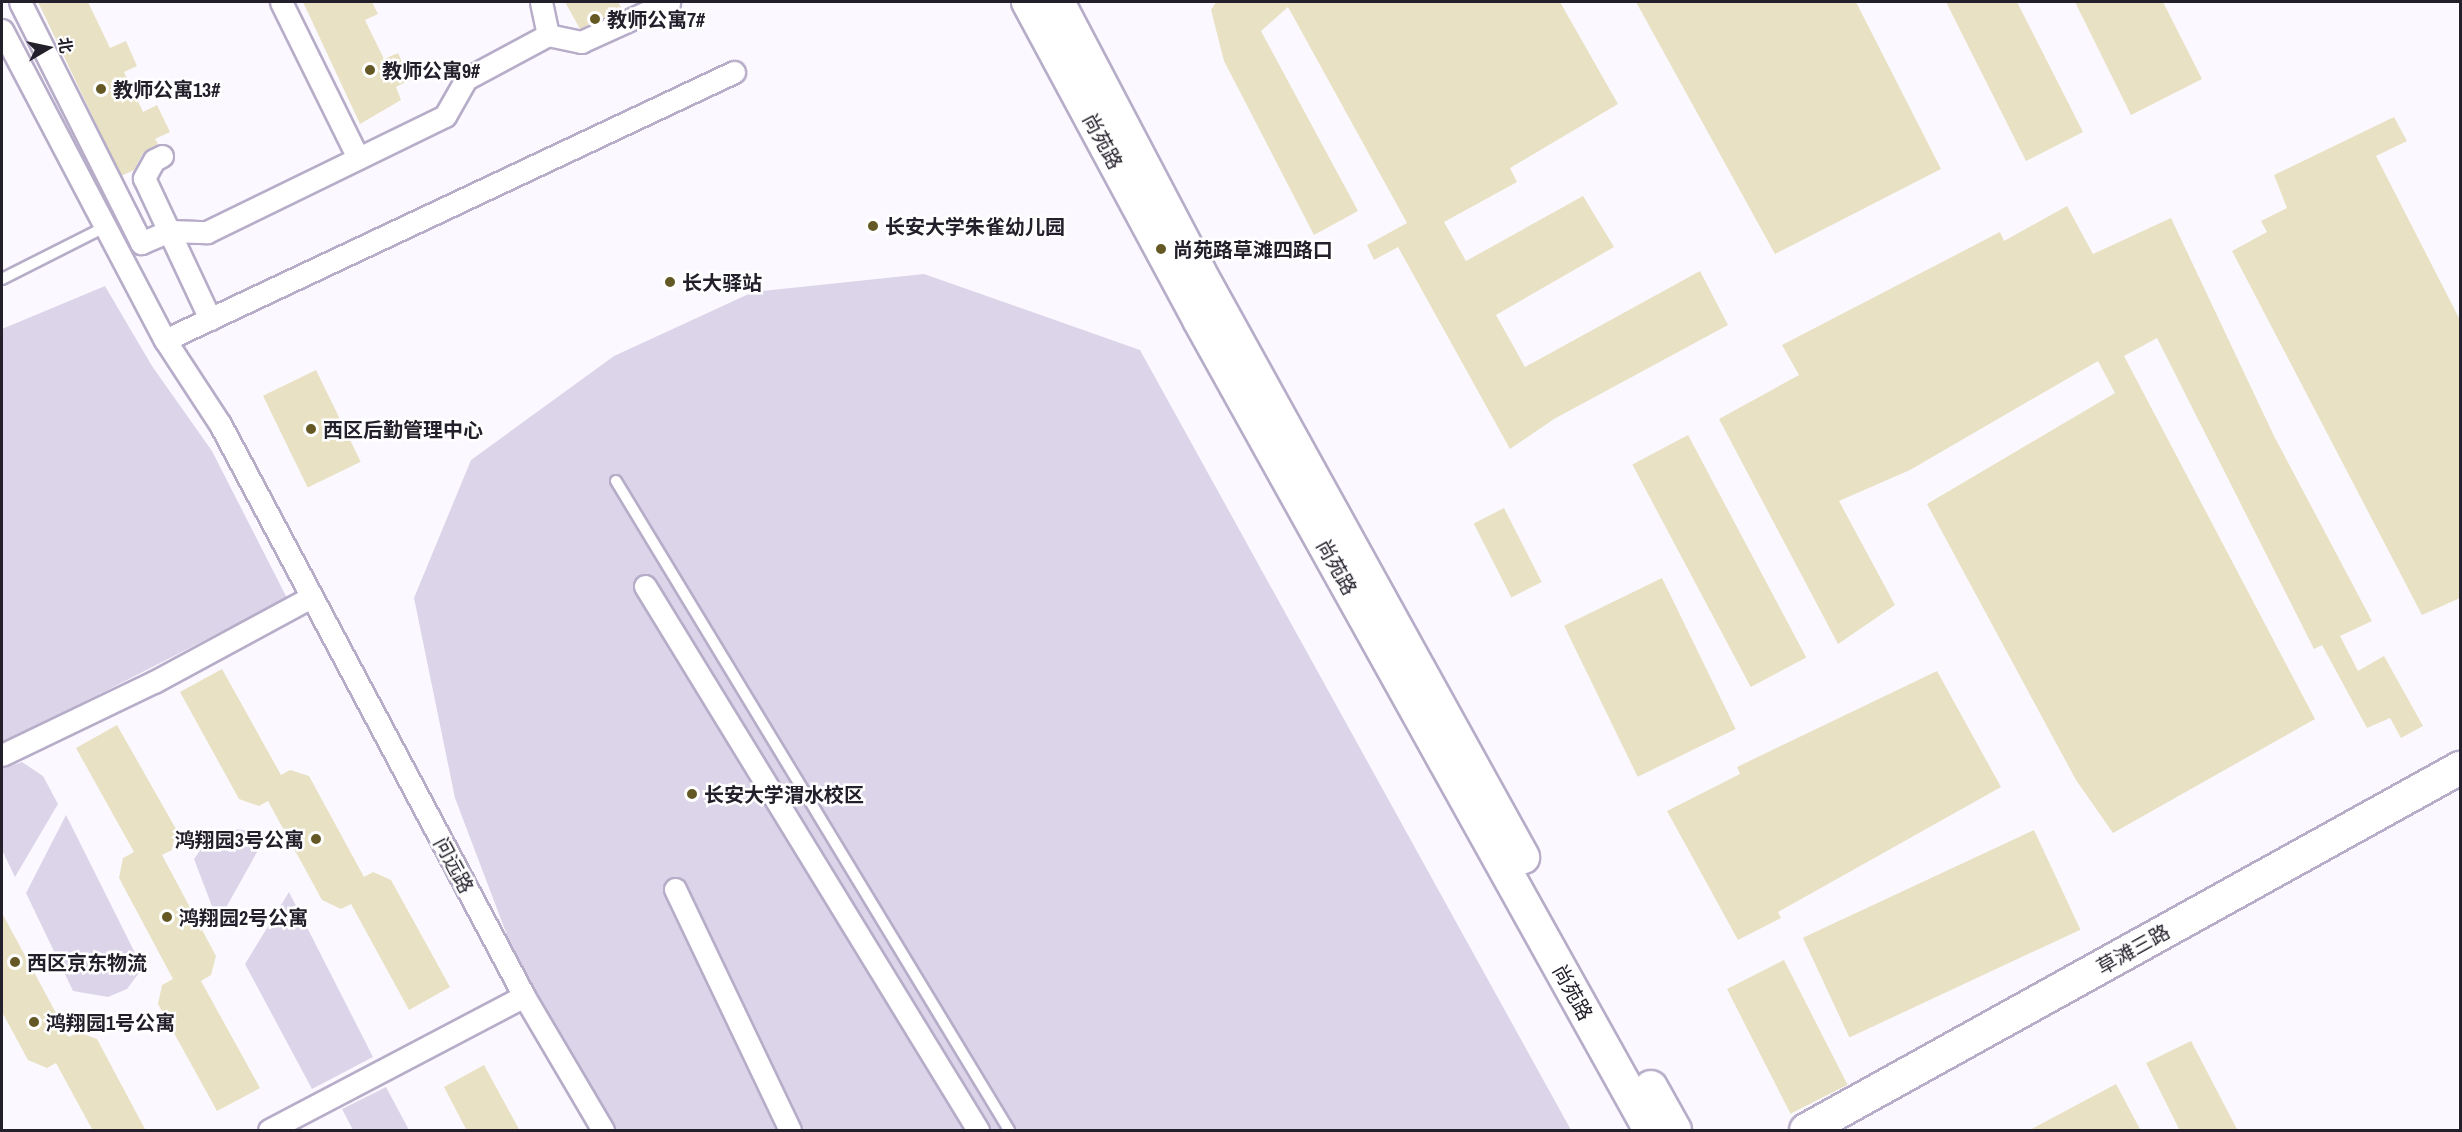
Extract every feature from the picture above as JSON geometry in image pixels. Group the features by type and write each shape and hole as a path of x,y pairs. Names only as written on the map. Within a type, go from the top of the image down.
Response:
{"main road":[{"name":"尚苑路","path":"1028,2 1199,320 1650,1131"},
{"name":"尚苑路","path":"1058,2 1199,271 1675,1131"},
{"name":"草滩三路","path":"1806,1131 2460,768"}],"street":[{"path":"20,2 141,243 169,231 207,232 445,116 466,79 548,34 581,42 669,2"},
{"path":"281,2 358,158"},
{"path":"541,2 548,34"},
{"name":"问远路","path":"2,30 165,340 220,424 524,996 603,1131"},
{"path":"165,340 734,72"},
{"path":"162,156 154,160 144,178 210,319"},
{"path":"645,586 978,1131"},
{"path":"2,755 154,682 311,597"},
{"path":"675,889 790,1131"},
{"path":"269,1131 524,996"}],"lane":[{"path":"2,279 105,227"},
{"path":"616,481 1009,1131"}],"shaded area":[{"path":"924,274 1140,350 1571,1130 616,1130 519,967 455,798 414,598 471,460 614,356 753,292"},
{"path":"105,286 152,366 212,451 287,598 2,744 2,329"},
{"path":"22,762 43,776 58,804 15,877 2,850 2,769"},
{"path":"66,815 137,957 139,973 127,989 108,997 73,991 26,893"},
{"path":"228,829 244,830 261,845 218,922 194,859 209,838"},
{"path":"289,892 373,1057 312,1089 245,964"},
{"path":"386,1087 409,1130 353,1130 342,1109"}],"building":[{"name":"教师公寓13#","path":"38,2 88,2 110,48 126,41 137,66 124,72 143,112 157,105 170,132 155,139 158,144 143,153 134,170 121,176"},
{"name":"教师公寓9#","path":"303,2 372,2 378,14 365,20 384,59 398,53 410,80 396,87 401,100 360,124"},
{"name":"教师公寓7#","path":"565,2 618,2 622,9 580,29"},
{"path":"1216,2 1560,2 1618,104 1510,168 1517,182 1444,222 1466,261 1583,196 1614,247 1496,315 1525,367 1700,271 1728,325 1554,419 1510,449 1398,247 1374,260 1367,245 1407,223 1288,7 1261,31 1358,211 1314,235 1224,61 1211,10"},
{"path":"1636,2 1856,2 1941,169 1775,254"},
{"path":"1946,2 2017,2 2083,132 2026,161"},
{"path":"2075,2 2163,2 2202,79 2131,115"},
{"path":"2394,117 2407,141 2376,156 2460,320 2460,598 2422,615 2232,251 2267,232 2261,221 2287,208 2274,175"},
{"path":"2067,206 2093,254 2171,218 2274,436 2372,621 2340,636 2358,671 2384,656 2423,726 2401,738 2390,718 2367,728 2322,645 2314,649 2157,338 2124,356 2315,719 2113,833 2076,780 1927,504 2115,393 2098,361 1910,470 1839,501 1895,605 1838,644 1719,419 1799,375 1782,345 2000,232 2004,241"},
{"name":"西区后勤管理中心","path":"316,370 361,462 308,488 263,396"},
{"path":"1688,435 1806,658 1751,687 1632,465"},
{"path":"1504,508 1542,582 1511,597 1474,523"},
{"path":"1662,578 1736,729 1638,777 1564,626"},
{"name":"鸿翔园3号公寓","path":"222,669 281,775 290,770 309,776 364,877 373,872 391,880 450,987 409,1010 351,904 341,909 322,900 268,801 259,806 239,799 180,692"},
{"path":"1937,671 2001,787 1778,912 1781,918 1738,940 1667,811 1740,774 1737,767"},
{"name":"鸿翔园2号公寓","path":"117,725 176,829 172,850 162,855 216,956 211,975 201,981 260,1088 217,1111 158,1004 162,985 173,979 119,878 123,858 134,852 76,748"},
{"path":"2034,830 2080,930 1849,1037 1803,938"},
{"name":"鸿翔园1号公寓","path":"2,913 69,1037 78,1032 97,1039 146,1131 93,1131 56,1063 47,1068 28,1060 2,1012"},
{"path":"1784,960 1848,1085 1791,1114 1727,989"},
{"path":"2191,1041 2238,1131 2180,1131 2146,1063"},
{"path":"484,1065 520,1131 467,1131 444,1087"},
{"path":"2116,1084 2141,1131 2028,1131"}],"place":[{"name":"教师公寓7#","path":"595,19"},
{"name":"教师公寓9#","path":"370,70"},
{"name":"教师公寓13#","path":"101,89"},
{"name":"长安大学朱雀幼儿园","path":"873,226"},
{"name":"尚苑路草滩四路口","path":"1161,249"},
{"name":"长大驿站","path":"670,282"},
{"name":"西区后勤管理中心","path":"311,429"},
{"name":"长安大学渭水校区","path":"692,794"},
{"name":"鸿翔园3号公寓","path":"316,839"},
{"name":"鸿翔园2号公寓","path":"167,917"},
{"name":"西区京东物流","path":"15,962"},
{"name":"鸿翔园1号公寓","path":"34,1022"}]}
